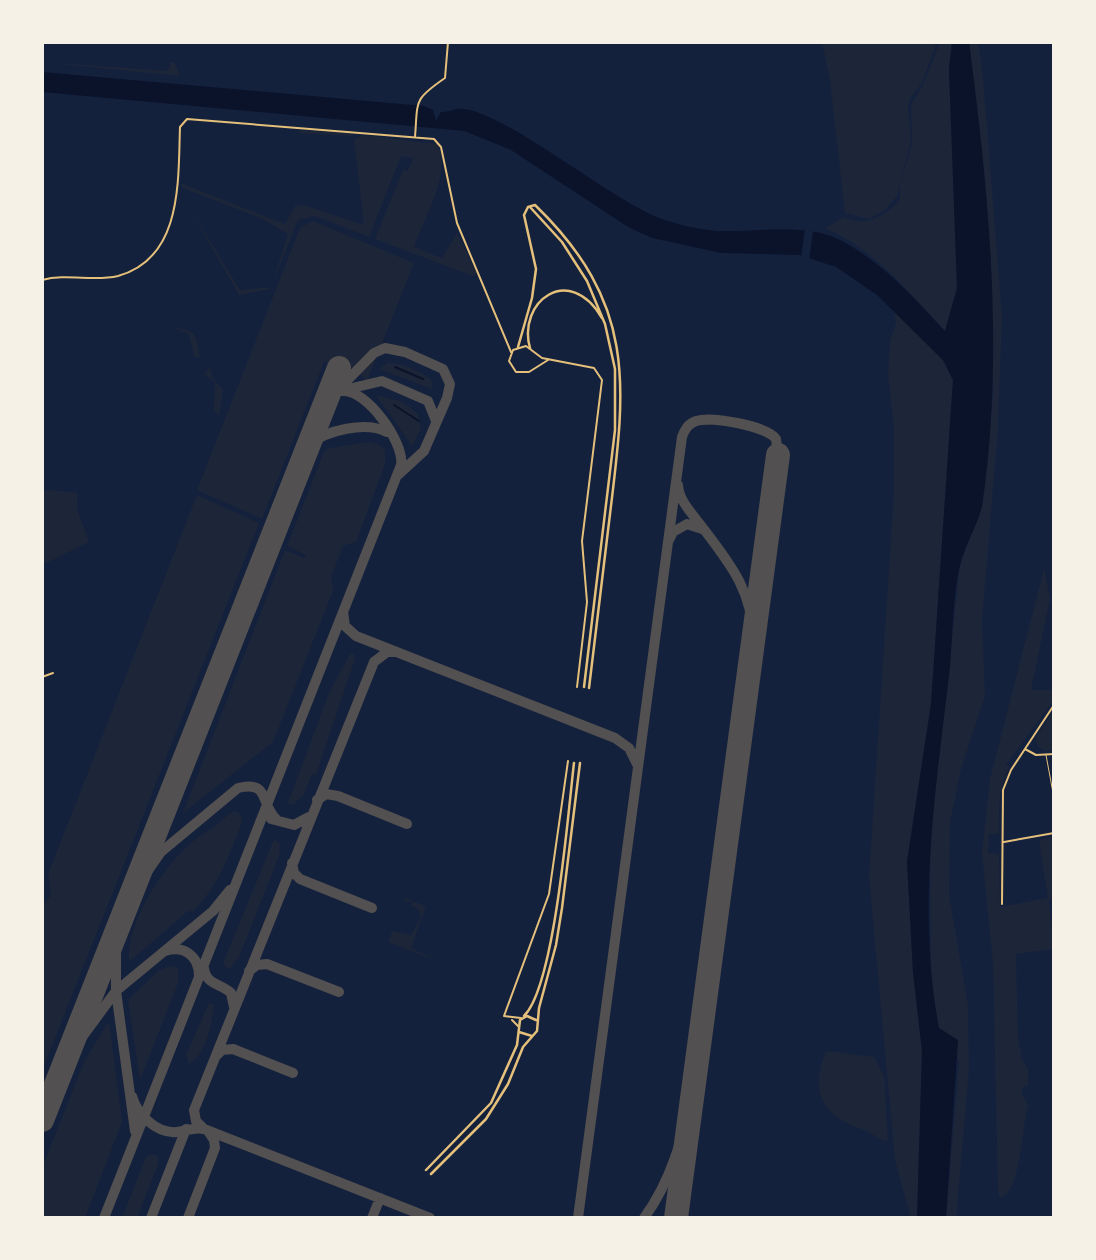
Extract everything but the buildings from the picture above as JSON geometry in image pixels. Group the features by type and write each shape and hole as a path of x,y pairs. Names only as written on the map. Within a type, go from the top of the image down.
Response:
{"main road":[{"path":"517,347 535,281 535,255 525,222 535,205 561,232 590,273 609,318 621,365 621,430 589,688"},
{"path":"531,208 576,261 605,324 615,369 616,415 583,687"},
{"path":"530,348 529,334 536,310 543,299 555,291 568,290 585,295 605,324"},
{"path":"426,1170 491,1103 517,1045 518,1026 536,997 551,940 574,763"},
{"path":"431,1174 486,1119 508,1084 523,1047 538,1028 537,1021 558,932 580,763"},
{"path":"523,1017 533,1017 537,1021"},
{"path":"519,1032 532,1036"}],"street":[{"path":"415,138 418,100 424,92 445,78 448,42"},
{"path":"42,280 58,276 116,276 131,271 150,256 174,218 180,127 187,119 434,139 441,147 457,223 508,342 511,352 509,361 516,372 529,372 535,365 548,360"},
{"path":"508,342 517,347 530,348 535,354 548,360 587,365 600,373 602,380 582,541 587,602 577,687"},
{"path":"511,352 517,347"},
{"path":"535,354 535,365"},
{"path":"42,677 53,673"},
{"path":"1002,904 1003,790 1025,749 1054,705"},
{"path":"1025,749 1046,755 1054,754"},
{"path":"518,1026 512,1019 504,1016 549,894 568,761"},
{"path":"1003,842 1054,833"},
{"path":"512,1019 523,1017"}],"lane":[{"path":"1046,755 1054,798"}],"shaded area":[{"path":"822,42 937,42 922,83 911,97 908,106 911,140 897,196 885,210 869,219 845,213 830,81"},
{"path":"940,42 952,42 949,69 957,288 945,331 876,260 825,228 844,217 860,221 874,219 900,200 900,185 912,143 911,104 922,87"},
{"path":"952,42 969,42 983,156 991,271 992,386 983,500 979,517 962,557 955,592 931,852 929,940 939,1028 958,1040 946,1218 917,1218 922,1051 913,972 907,862 931,704 953,380 943,360 877,295 836,267 799,255 721,253 652,238 628,227 511,150 464,131 42,92 42,72 424,106 433,110 436,121 441,112 457,109 475,112 526,137 614,194 662,219 712,230 794,229 823,233 836,238 881,268 945,331 957,288 949,69"},
{"path":"969,42 978,42 983,78 1002,316 998,427 982,620 985,696 961,769 950,822 949,895 968,1005 969,1070 956,1218 946,1218 959,1061 939,1028 931,984 930,837 960,566 982,504 993,394 990,269"},
{"path":"42,62 168,71 171,62 175,63 180,76"},
{"path":"301,130 352,134 354,136 299,133"},
{"path":"362,135 437,144 441,156 439,182 414,247 442,258 457,233 477,274 473,276 375,239 403,170 408,171 413,158 401,156 369,237 315,216 298,220 272,285 288,234 263,219 183,188 180,183 285,224 295,206 304,205 364,225 354,140"},
{"path":"182,195 240,290 271,287 239,295"},
{"path":"313,221 414,263 367,381 357,371 324,362 262,519 197,490 300,228"},
{"path":"894,311 943,360 953,380 931,704 907,861 913,972 922,1051 917,1218 911,1218 895,1160 869,877 894,493 894,427 888,375 890,341 896,323"},
{"path":"172,327 187,330 194,335 200,358 194,357 189,334"},
{"path":"387,363 405,366 421,373 431,379 432,389 379,369"},
{"path":"210,367 212,377 223,390 219,417 214,410 215,382 204,374"},
{"path":"376,395 403,402 418,414 421,429 412,446"},
{"path":"368,442 378,444 385,450 385,464 356,542 343,546 331,577 333,591 273,742 183,813 285,550 304,558 306,555 287,546 324,452 329,448"},
{"path":"42,491 77,493 77,509 89,542 42,565"},
{"path":"197,495 259,523 42,1071 42,906 51,895 48,874"},
{"path":"1044,569 1050,599 1031,690 1054,690 1054,700 1006,765 1009,767 1001,791 999,834 989,834 988,853 999,854 1000,907 1048,898 1039,840 1054,837 1054,898 1049,900 1054,949 1016,954 1018,1039 1022,1059 1028,1069 1028,1085 1022,1088 1022,1095 1028,1105 1017,1170 1008,1191 999,1197 993,963 982,853 990,779"},
{"path":"350,654 354,654 355,659 316,775 312,774 304,794 293,805 288,803 329,693"},
{"path":"1054,710 1054,750 1044,751 1037,745 1036,737"},
{"path":"235,811 241,814 242,823 222,870 209,892 192,912 189,910 129,962 135,926 154,887 180,853"},
{"path":"274,839 280,844 279,856 239,957 229,970 223,963"},
{"path":"413,901 426,906 411,948 445,964 388,942 392,931 411,935 421,917 417,908 411,906"},
{"path":"170,966 178,968 178,983 140,1080 128,1000 158,971"},
{"path":"209,1003 214,1005 207,1038 200,1054 189,1064 186,1055"},
{"path":"109,1021 122,1122 85,1218 42,1218 42,1168 84,1062"},
{"path":"826,1051 874,1057 884,1076 888,1141 849,1124 829,1110 823,1101 819,1079"},
{"path":"150,1154 158,1156 158,1164 137,1218 122,1218 146,1157"}],"pier":[{"path":"805,229 813,230 809,262 801,259"}],"waterway":[{"path":"395,367 423,379"},
{"path":"394,405 419,421"}],"taxiway":[{"path":"326,402 374,353 385,348 405,352 443,369 450,384 447,398 424,451 399,474"},
{"path":"348,389 382,381 428,401 436,421"},
{"path":"104,1218 401,465 397,444 382,419 362,398 352,392 342,391"},
{"path":"578,1218 682,437 687,427 696,421 739,423 771,434 776,439 778,455"},
{"path":"309,445 325,435 346,429 368,427 387,432"},
{"path":"678,485 680,496 737,577 749,607 753,641"},
{"path":"669,540 673,532 687,524 702,529"},
{"path":"343,612 345,626 356,636 615,738 629,748 637,764"},
{"path":"204,1129 196,1121 194,1110 374,662 387,652 397,652"},
{"path":"131,895 161,852 238,788 248,786 260,790 276,819"},
{"path":"317,800 326,794 338,796 407,824"},
{"path":"271,819 294,825 309,817"},
{"path":"292,863 294,873 300,879 372,908"},
{"path":"66,1059 116,991 213,911 230,890"},
{"path":"123,917 116,951 116,991 135,1131"},
{"path":"165,951 178,950 189,954 196,963 199,976"},
{"path":"249,971 257,965 267,964 339,992"},
{"path":"204,968 211,981 231,993 234,1007"},
{"path":"216,1056 222,1050 233,1049 293,1073"},
{"path":"644,1218 669,1173 693,1090"},
{"path":"132,1096 138,1110 148,1122 162,1130 177,1132 204,1129 430,1218"},
{"path":"151,1218 186,1129"},
{"path":"188,1218 215,1148 214,1140 208,1131"},
{"path":"372,1218 380,1198"}],"runway":[{"path":"42,1120 339,368"},
{"path":"676,1218 778,455"}]}
